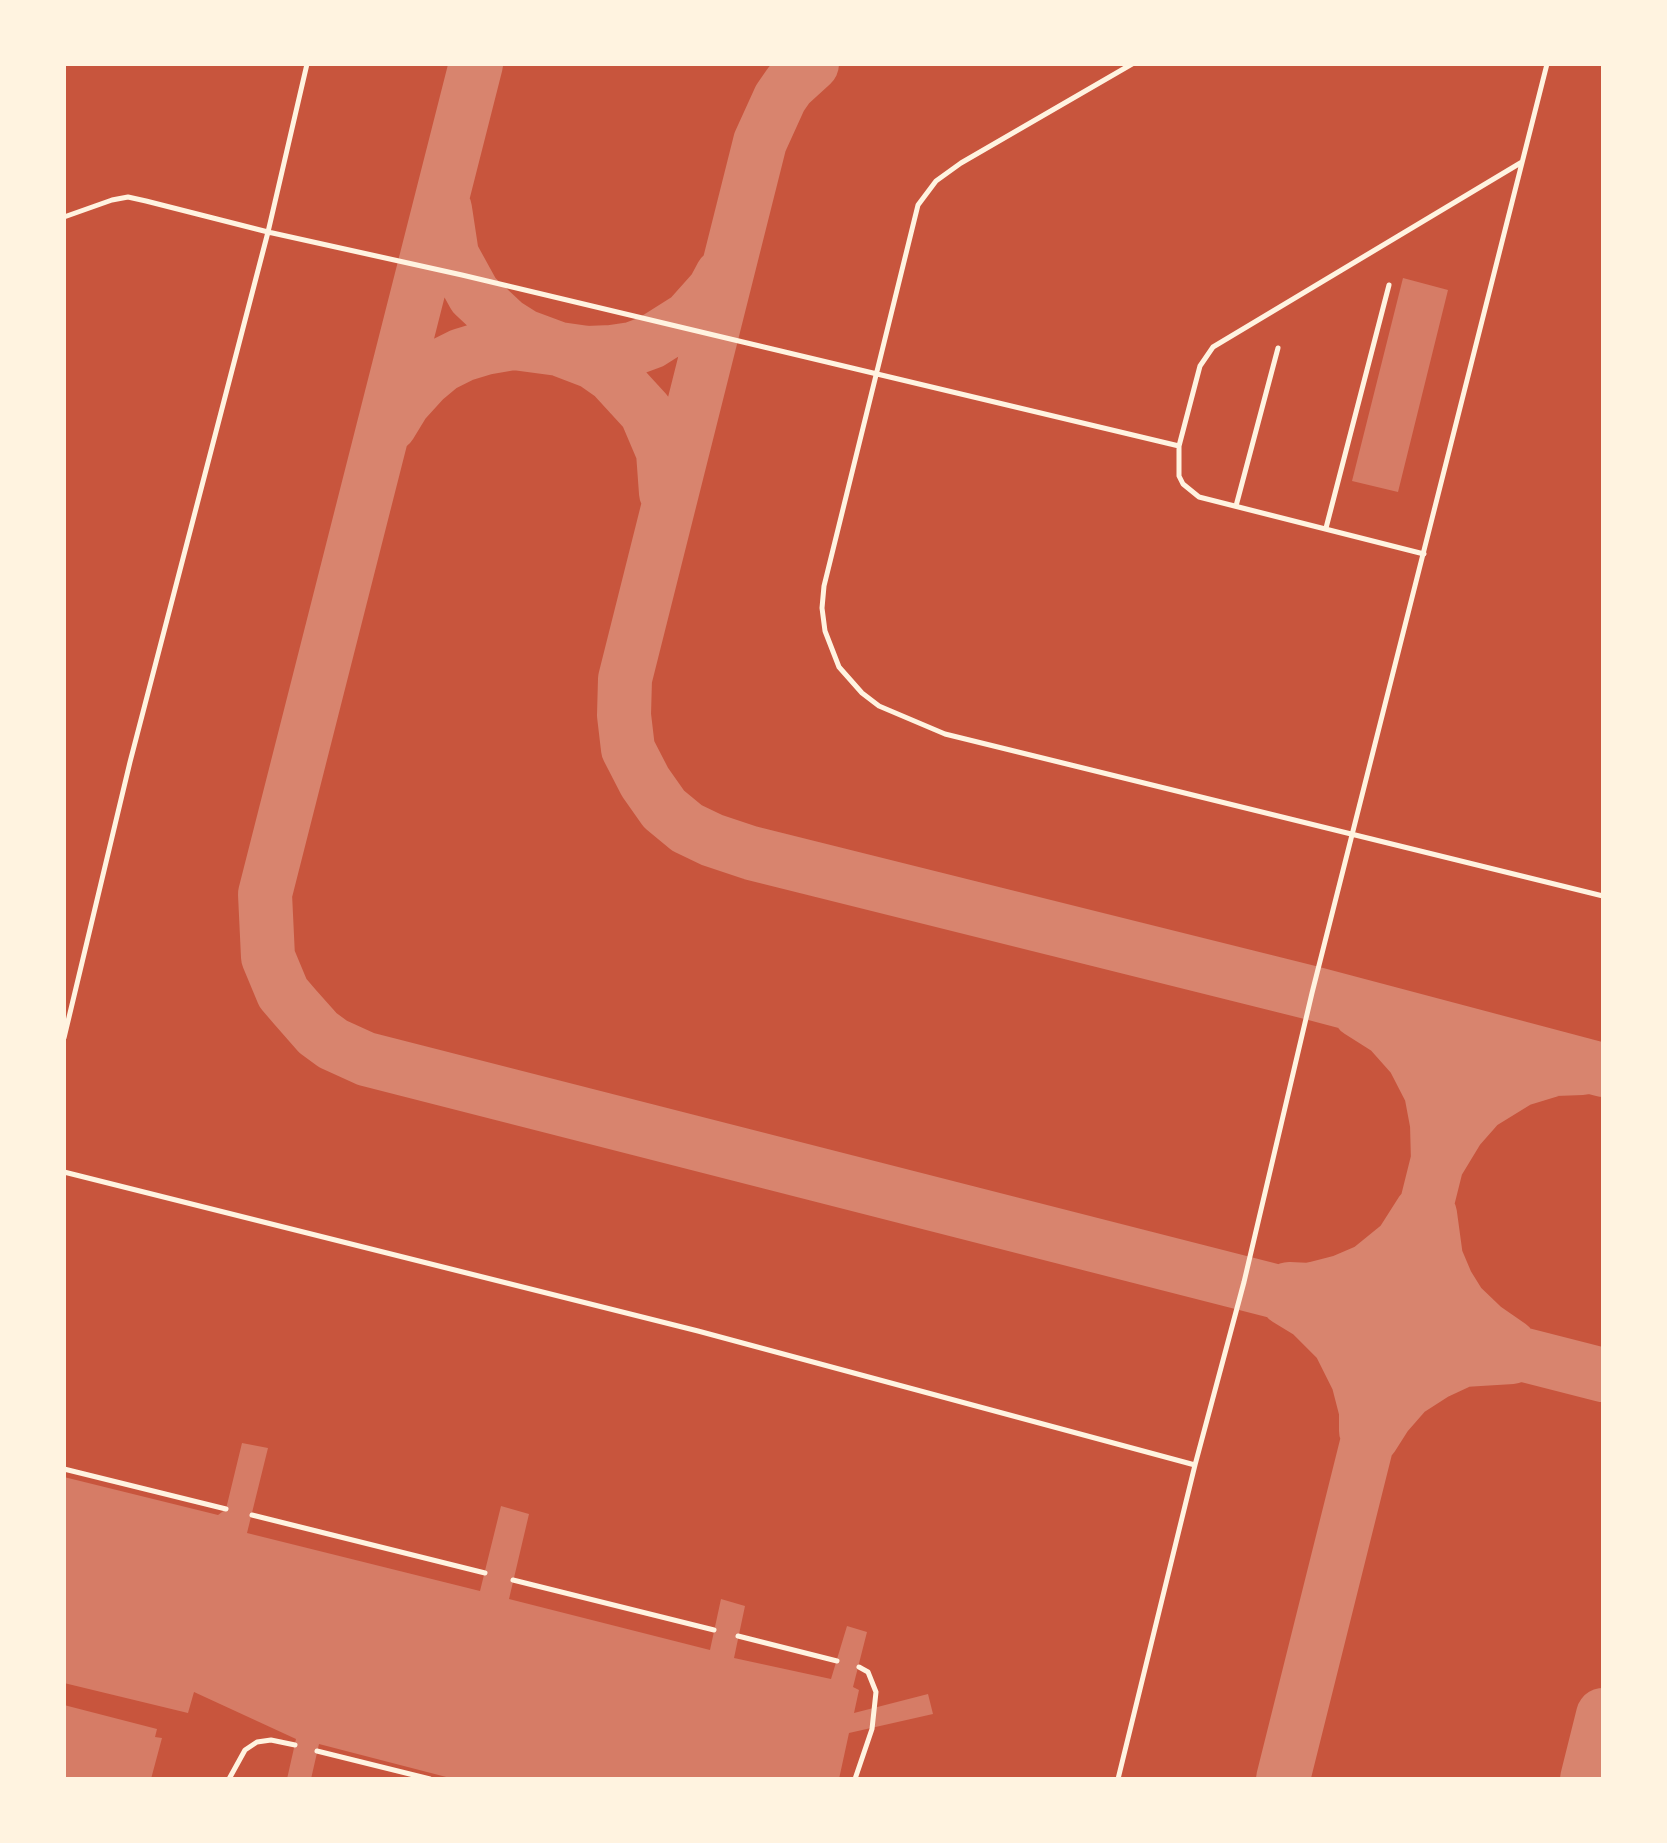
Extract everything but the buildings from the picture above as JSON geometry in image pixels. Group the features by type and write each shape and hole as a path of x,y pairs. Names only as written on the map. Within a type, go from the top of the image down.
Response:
{"lane":[{"path":"64,1038 130,762 268,232 307,64"},
{"path":"1132,64 961,163 928,190 918,205 824,586 822,608 825,631 839,667 862,693 889,711 945,734 1603,896"},
{"path":"1118,1779 1547,64"},
{"path":"1424,554 1199,497 1183,484 1178,468 1179,446 1200,366 1213,347 1522,162"},
{"path":"64,217 128,197 1179,446"},
{"path":"1326,528 1389,285"},
{"path":"1236,506 1278,348"},
{"path":"64,1172 698,1331 1195,1465"},
{"path":"64,1469 226,1509"},
{"path":"252,1515 485,1573"},
{"path":"513,1580 714,1630"},
{"path":"738,1636 837,1661"},
{"path":"855,1779 872,1729 876,1692 868,1672 859,1667"},
{"path":"229,1779 245,1750 257,1742 271,1740 295,1745"},
{"path":"317,1751 430,1779"}],"taxiway":[{"path":"476,64 265,894 268,957 283,993 295,1007 318,1033 333,1044 366,1059 1603,1375"},
{"path":"812,64 780,98 760,142 625,679 624,715 628,749 645,782 664,809 687,828 751,853 1312,993 1603,1070"},
{"path":"445,209 452,255 474,295 505,324 524,336 559,349 587,353 612,352 651,342 689,318 714,290 722,275"},
{"path":"390,425 404,402 424,380 442,365 462,355 514,343 559,349 593,362 613,376 646,412 663,452 666,493"},
{"path":"1359,1011 1389,1030 1413,1057 1431,1092 1437,1124 1438,1162 1458,1129 1480,1104 1519,1080 1555,1069 1582,1068"},
{"path":"1283,1779 1469,1035"},
{"path":"1289,1289 1310,1290 1369,1270 1401,1244 1422,1211"},
{"path":"1430,1214 1436,1258 1447,1284 1460,1305 1484,1328 1510,1346"},
{"path":"1287,1299 1310,1313 1339,1342 1358,1380 1366,1411 1366,1431"},
{"path":"1372,1437 1407,1391 1435,1373 1463,1360 1512,1357"},
{"path":"1587,1779 1603,1715"}]}
